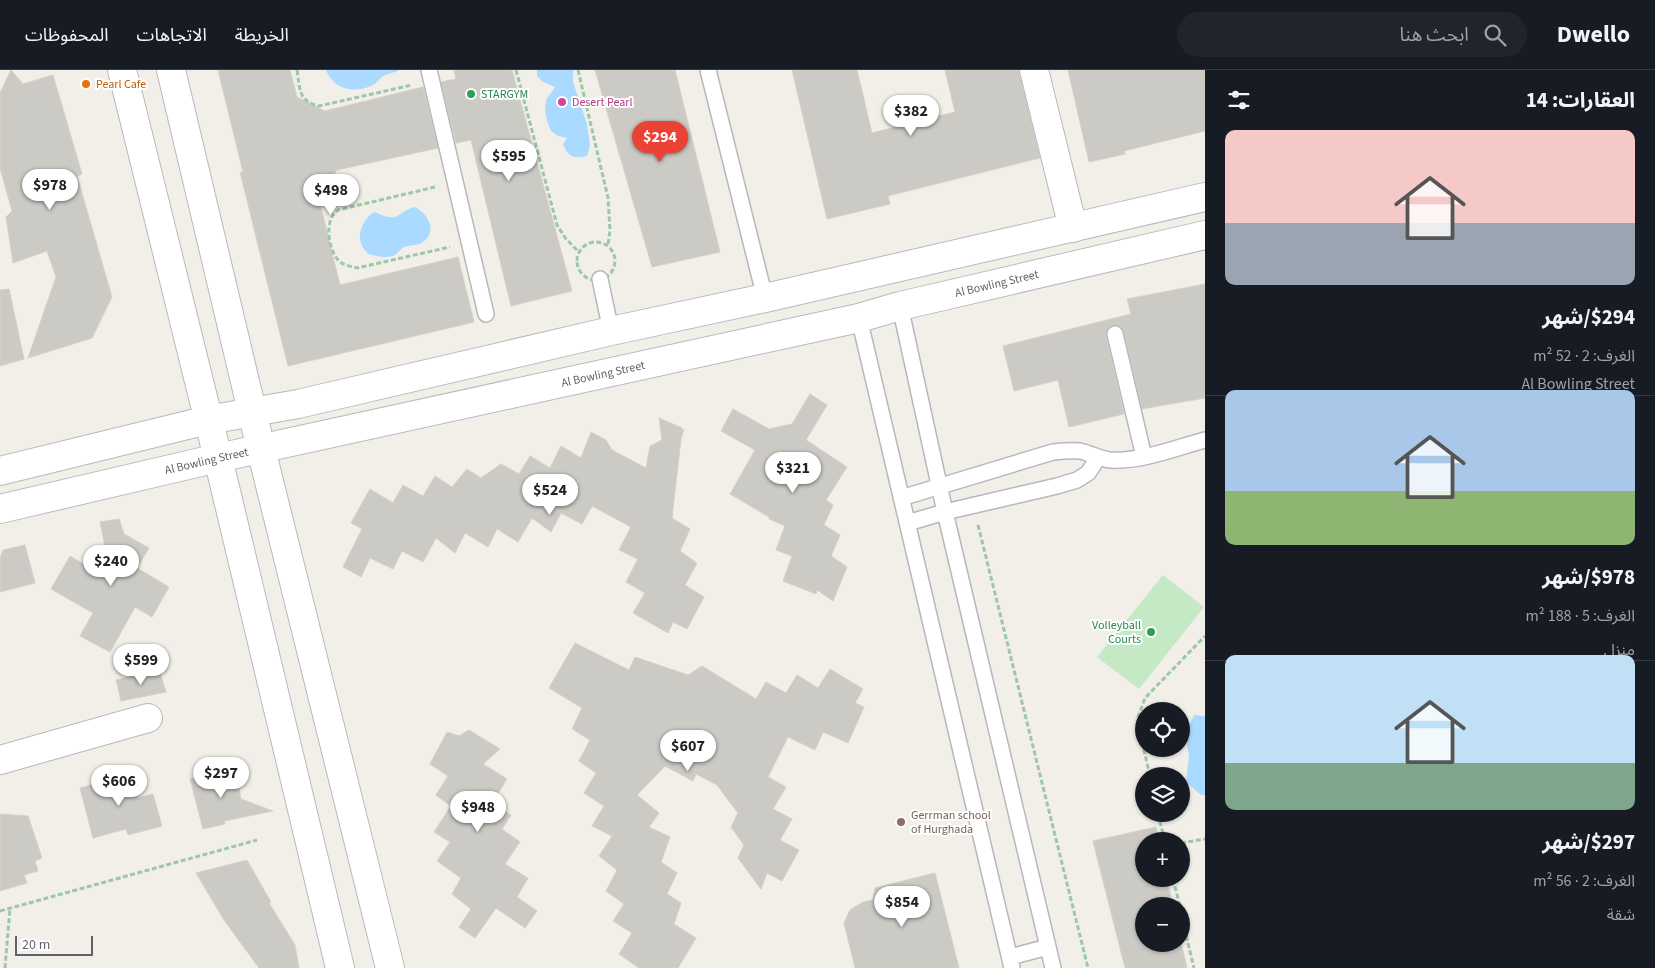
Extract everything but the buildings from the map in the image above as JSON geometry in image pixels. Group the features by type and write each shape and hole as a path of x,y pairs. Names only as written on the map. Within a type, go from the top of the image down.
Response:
{"street":[{"path":"122,70 218,458 340,968"},
{"path":"171,70 261,449 390,968"},
{"path":"1034,70 1073,228"},
{"path":"0,471 208,420 298,404 611,331 850,279 1205,197"},
{"name":"Al Bowling Street","path":"0,509 218,458 859,318 900,306 1205,234"},
{"path":"891,268 900,306"},
{"path":"850,279 859,318"},
{"path":"0,760 148,718"}],"lane":[{"path":"708,70 765,298"},
{"path":"430,75 486,314"},
{"path":"600,279 611,331"},
{"path":"900,306 945,512 1053,968"},
{"path":"859,318 1011,963 1048,948"},
{"path":"1115,334 1144,457"},
{"path":"901,498 940,488 1053,452 1068,450 1110,460 1144,457 1205,440"},
{"path":"907,523 1077,480 1088,473 1098,458"}],"path":[{"path":"297,70 300,92 304,99 311,104 320,106 430,75"},
{"path":"516,70 557,224 566,240 579,252"},
{"path":"578,70 608,198 610,230 608,245"},
{"path":"455,182 338,210 331,217 328,228 333,252 340,262 357,268 470,243"},
{"path":"973,505 1088,968"},
{"path":"1148,767 1137,720 1140,708 1145,698 1205,636"},
{"path":"1190,842 1205,839"},
{"path":"0,911 257,840"},
{"path":"5,968 10,908"},
{"path":"1190,951 1194,968"}],"green space":[{"name":"Volleyball Courts","path":"1163,575 1204,607 1139,689 1097,657"}],"water":[{"path":"326,70 398,71 384,76 366,88 352,89 339,86"},
{"path":"537,70 573,70 573,82 587,124 590,146 587,156 575,157 569,154 563,144 567,138 558,136 551,131 545,110 546,100 555,87 543,82 537,76"},
{"path":"415,207 424,214 429,223 430,233 423,242 404,247 389,257 368,254 362,244 360,234 365,221 374,212 394,217"},
{"path":"1194,715 1205,716 1205,795 1201,795 1190,785 1190,767 1188,767 1190,757 1190,724"}],"place":[{"name":"Pearl Cafe","path":"86,84"},
{"name":"STARGYM","path":"471,94"},
{"name":"Desert Pearl","path":"562,102"},
{"name":"Volleyball Courts","path":"1151,632"},
{"name":"Gerrman school of Hurghada","path":"901,822"}]}
